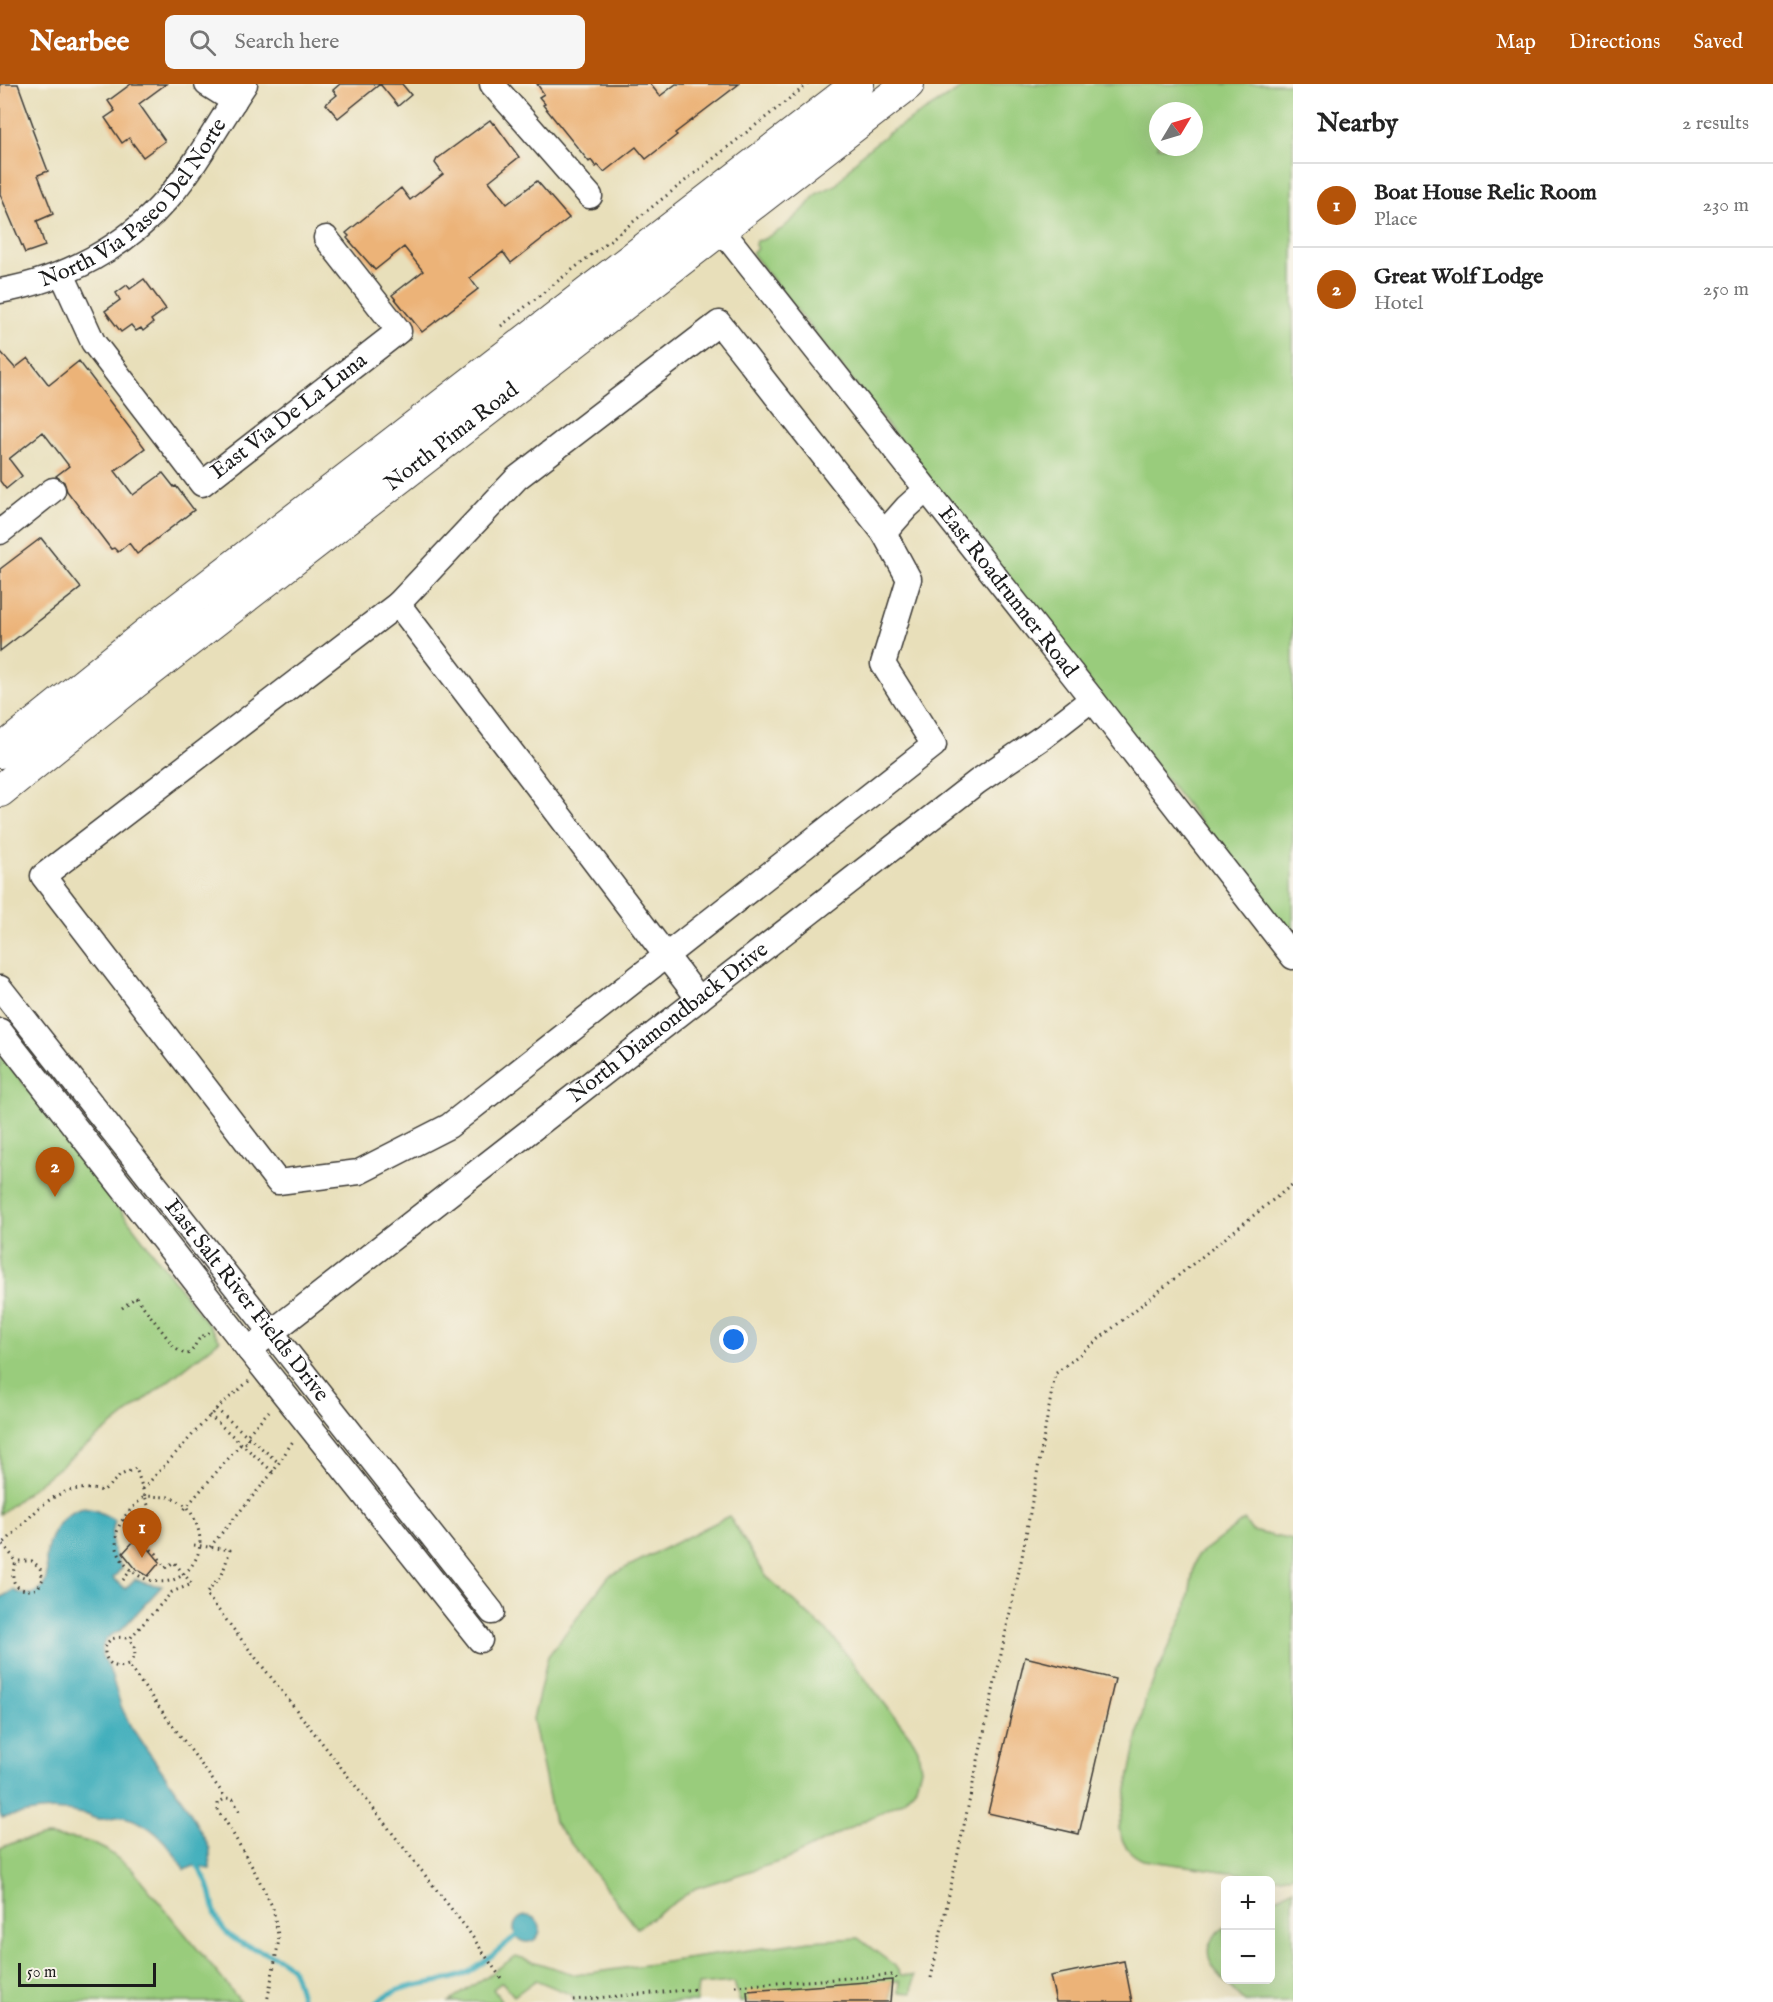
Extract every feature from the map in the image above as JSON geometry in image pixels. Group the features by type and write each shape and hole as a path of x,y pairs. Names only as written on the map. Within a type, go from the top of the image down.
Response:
{"main road":[{"name":"North Pima Road","path":"0,752 164,620 858,84"},
{"name":"North Pima Road","path":"0,791 134,683 908,84"}],"street":[{"path":"207,84 239,92"},
{"path":"492,84 590,196"},
{"name":"North Via Paseo Del Norte","path":"0,291 35,284 99,256 150,218 170,196 239,92"},
{"name":"East Roadrunner Road","path":"720,228 1293,957"},
{"name":"East Via De La Luna","path":"62,274 93,342 202,484 399,331 326,238"},
{"path":"719,323 884,533 909,579 883,664 934,745 449,1126 358,1172 278,1182 43,876 398,604 517,478 719,323"},
{"path":"0,532 53,490"},
{"path":"884,533 926,490"},
{"path":"398,604 699,999"},
{"name":"North Diamondback Drive","path":"249,1350 977,782 1092,699"},
{"name":"East Salt River Fields Drive","path":"0,988 492,1612"},
{"name":"East Salt River Fields Drive","path":"0,1031 249,1350 480,1640"}],"path":[{"path":"931,1978 1022,1557 1055,1374 1293,1184"},
{"path":"122,1308 136,1297 175,1348 182,1353 194,1351 200,1337 209,1333"},
{"path":"143,1489 209,1415 247,1382"},
{"path":"216,1408 279,1463"},
{"path":"247,1436 269,1411"},
{"path":"209,1415 273,1472"},
{"path":"183,1511 241,1444 248,1442 247,1436"},
{"path":"210,1547 273,1472 293,1441"},
{"path":"15,1561 12,1574 17,1586 27,1592 38,1588 43,1579 40,1568 32,1561 15,1561 1,1545 26,1519 60,1493 81,1488 103,1491 121,1475 136,1468 148,1505"},
{"path":"146,1496 171,1497 187,1506 199,1530 200,1546 198,1556 185,1575 168,1582 150,1581 135,1574 124,1563 118,1551 117,1535 123,1520 146,1496"},
{"path":"123,1520 136,1527 132,1536 156,1553 165,1568 174,1562 192,1584 172,1592 130,1639"},
{"path":"194,1545 230,1550 222,1575 206,1594 467,1929 503,1981"},
{"path":"123,1580 131,1570"},
{"path":"129,1665 111,1664 104,1654 105,1648 116,1637 130,1639"},
{"path":"129,1665 135,1655 130,1639"},
{"path":"129,1665 226,1798"},
{"path":"239,1811 233,1799 226,1798 218,1803 218,1812 254,1870 273,1908 279,1940 267,2002"},
{"path":"735,1986 891,1975 897,1980"},
{"path":"573,2000 698,1989"}],"green space":[{"path":"968,84 1293,84 1293,940 752,253 757,249 756,241 782,229 804,209 816,194 836,185 861,155 887,134"},
{"path":"0,1053 220,1340 0,1514"},
{"path":"729,1516 766,1576 832,1636 913,1740 918,1749 921,1769 915,1788 902,1802 788,1859 696,1888 637,1928 554,1822 533,1719 548,1656 609,1576"},
{"path":"1244,1520 1252,1531 1293,1540 1293,1875 1275,1878 1143,1860 1126,1847 1122,1839 1119,1828 1146,1697 1186,1610 1196,1557"},
{"path":"47,1836 78,1839 92,1843 131,1868 241,2002 0,2002 0,1848 18,1841"},
{"path":"1293,1888 1293,2002 1245,2002 1228,1984 1275,1984 1275,1899"},
{"path":"1221,1931 1221,1977 1209,1957 1209,1947 1214,1937"},
{"path":"858,1938 895,1966 901,1975 914,1976 912,1993 899,1992 900,1981 892,1981 890,2002 740,2002 734,1982 698,1985 696,2002 574,2002 572,1995 536,1980 514,1996 502,1982 493,1989 501,2000 499,2002 449,2002 516,1956 576,1975 810,1941"}],"water":[{"path":"83,1508 95,1510 115,1520 112,1533 113,1545 122,1568 113,1578 125,1589 135,1579 162,1586 119,1632 105,1640 102,1656 109,1668 121,1706 131,1727 186,1805 210,1849 210,1869 194,1866 184,1870 160,1837 143,1824 124,1817 95,1819 84,1814 53,1810 2,1818 0,1814 0,1598 13,1590 23,1594 33,1594 41,1589 47,1577 46,1561 49,1543 56,1527 68,1515"},
{"path":"527,1916 536,1920 540,1929 536,1938 527,1942 518,1938 514,1929 518,1920"}],"building":[{"path":"0,84 18,84 48,171 38,175 53,214 37,221 45,246 25,253 0,194"},
{"path":"131,84 166,84 139,104 165,141 143,157 129,138 122,143 105,118 115,111 108,101"},
{"path":"340,84 380,84 338,118 326,104 337,95 333,90"},
{"path":"380,84 402,84 411,95 398,106"},
{"path":"537,84 650,84 660,96 676,84 739,84 675,133 677,135 646,159 636,147 604,172 591,160 589,162 543,105 545,104 539,97 544,94"},
{"path":"490,120 519,157 489,181 507,204 537,181 569,218 511,263 503,252 470,278 478,289 422,332 392,295 423,271 404,247 375,270 347,238 349,236 346,233 401,188 410,200 443,174 435,163 437,159"},
{"path":"144,279 166,309 151,320 153,323 143,331 141,328 136,331 131,325 121,332 105,311 120,300 116,293 127,285 130,289"},
{"path":"0,351 15,368 28,358 49,385 79,361 145,448 115,471 133,495 163,473 194,510 137,554 129,543 118,552 114,548 111,549 67,491 64,482 56,476 69,466 43,432 9,459 22,476 6,489 0,481"},
{"path":"41,538 81,588 0,651 0,569"},
{"path":"135,1540 150,1550 160,1562 148,1576 136,1569 123,1553"},
{"path":"1025,1657 1115,1679 1079,1834 988,1813"},
{"path":"1124,1961 1132,2002 1056,2002 1050,1976"},
{"path":"892,1980 890,2002 748,2002 747,1991"}],"waterway":[{"path":"198,1867 208,1884 216,1916 221,1926 240,1943 284,1961 296,1979 302,2002"},
{"path":"377,2002 396,1991 465,1974 516,1936"}],"place":[{"name":"Great Wolf Lodge","path":"55,1197"},
{"name":"Boat House Relic Room","path":"142,1558"}]}
